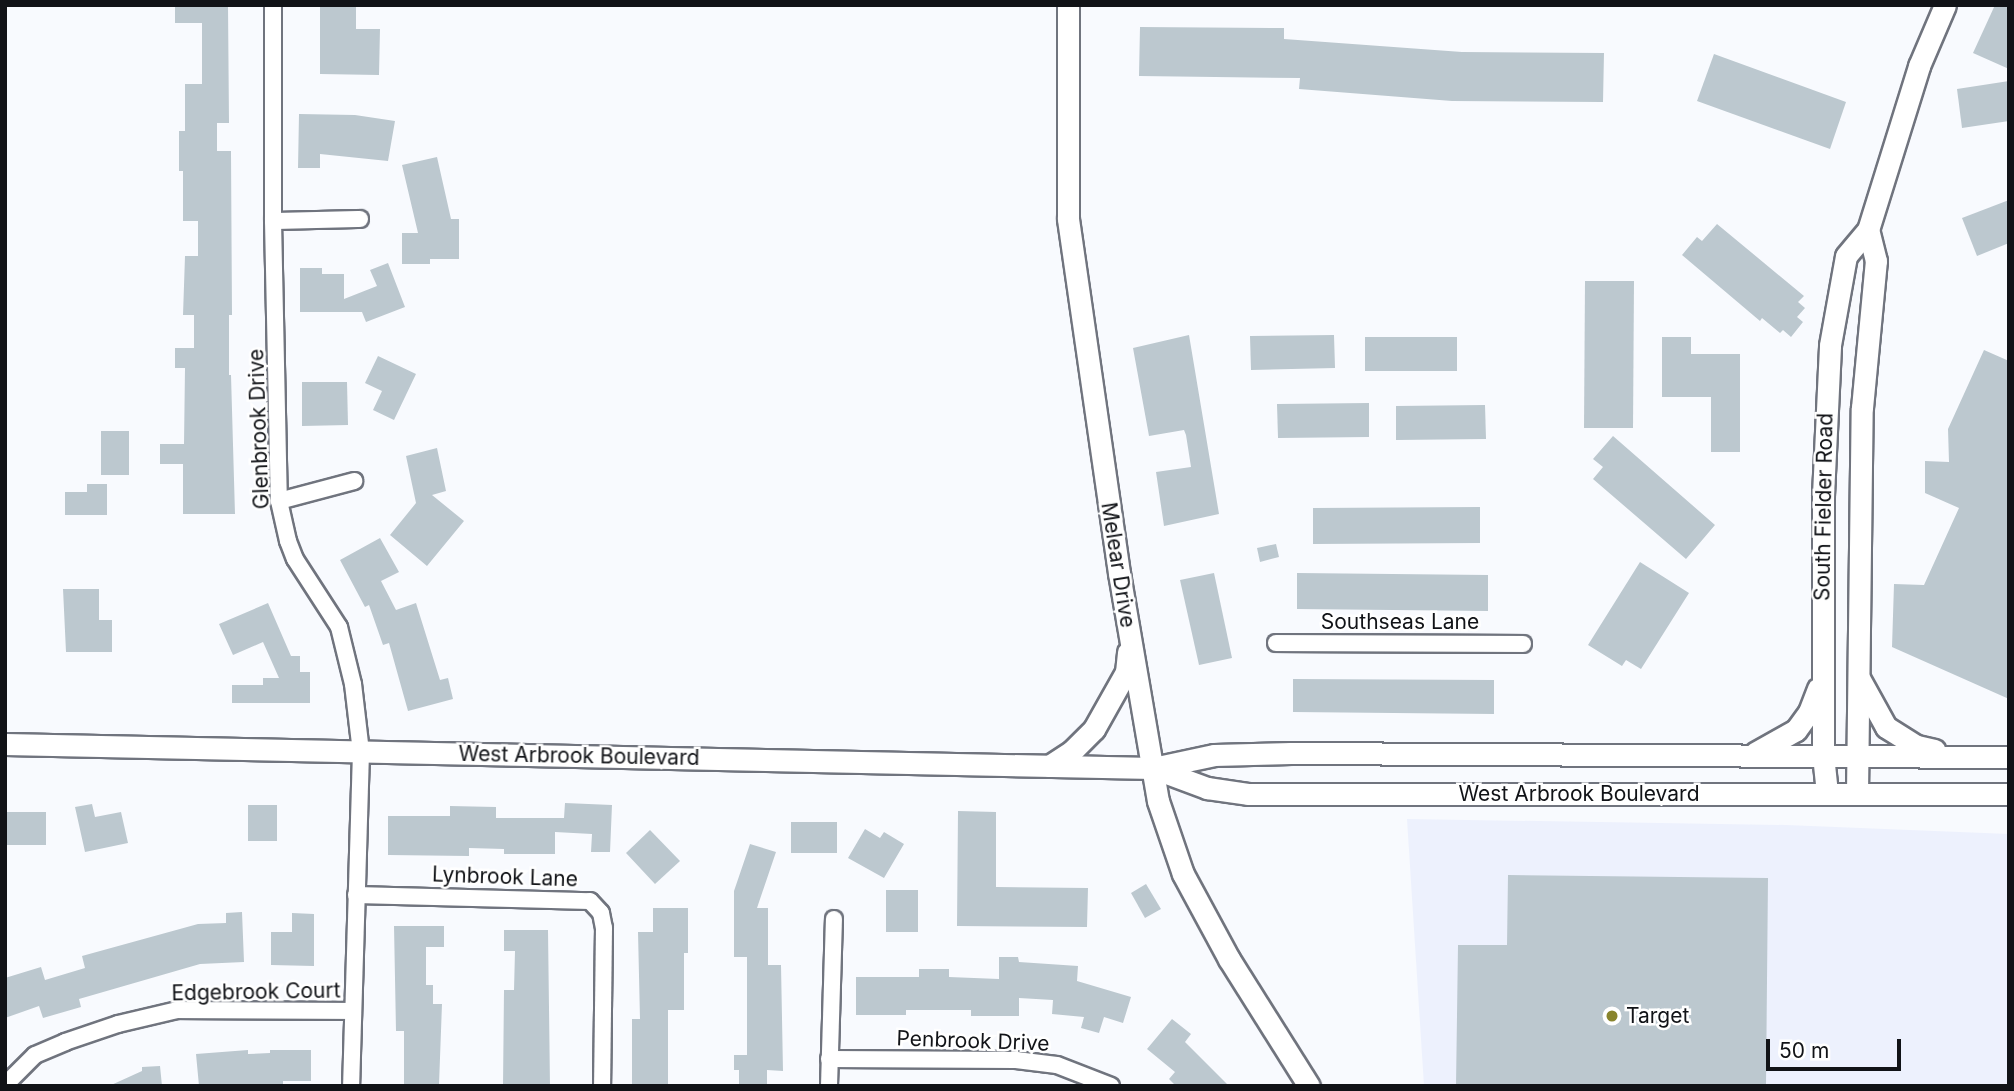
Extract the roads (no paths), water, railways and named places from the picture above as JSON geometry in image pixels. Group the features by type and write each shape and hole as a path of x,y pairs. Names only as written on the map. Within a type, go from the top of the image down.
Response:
{"street":[{"name":"Glenbrook Drive","path":"273,5 273,221 279,501 295,559 340,627 353,684 361,752 351,1086"},
{"name":"Melear Drive","path":"1068,5 1068,219 1129,636 1158,801 1183,874 1229,958 1309,1086"},
{"name":"South Fielder Road","path":"1827,793 1823,756 1823,495 1830,345 1846,256 1868,230 1919,66 1945,5"},
{"path":"273,221 360,219"},
{"name":"South Fielder Road","path":"1857,793 1862,408 1876,261 1868,230"},
{"path":"279,501 354,481"},
{"path":"1049,766 1094,729 1110,705 1126,673 1129,636"},
{"name":"Southseas Lane","path":"1276,643 1523,644"},
{"path":"1748,755 1797,730 1817,696 1823,667"},
{"path":"1858,674 1881,722 1889,730 1917,746 1961,757"},
{"name":"West Arbrook Boulevard","path":"5,744 1153,768 1214,755 1433,752 2009,757"},
{"name":"West Arbrook Boulevard","path":"1153,768 1207,788 1248,794 2009,794"},
{"name":"Lynbrook Lane","path":"356,895 577,898 590,901 601,913 604,928 602,1086"},
{"path":"829,1086 834,919"},
{"name":"Edgebrook Court","path":"8,1082 35,1055 65,1042 118,1024 177,1010 353,1011"},
{"name":"Penbrook Drive","path":"829,1059 1016,1060 1057,1065 1111,1086"}],"place":[{"name":"Target","path":"1612,1016"}]}
